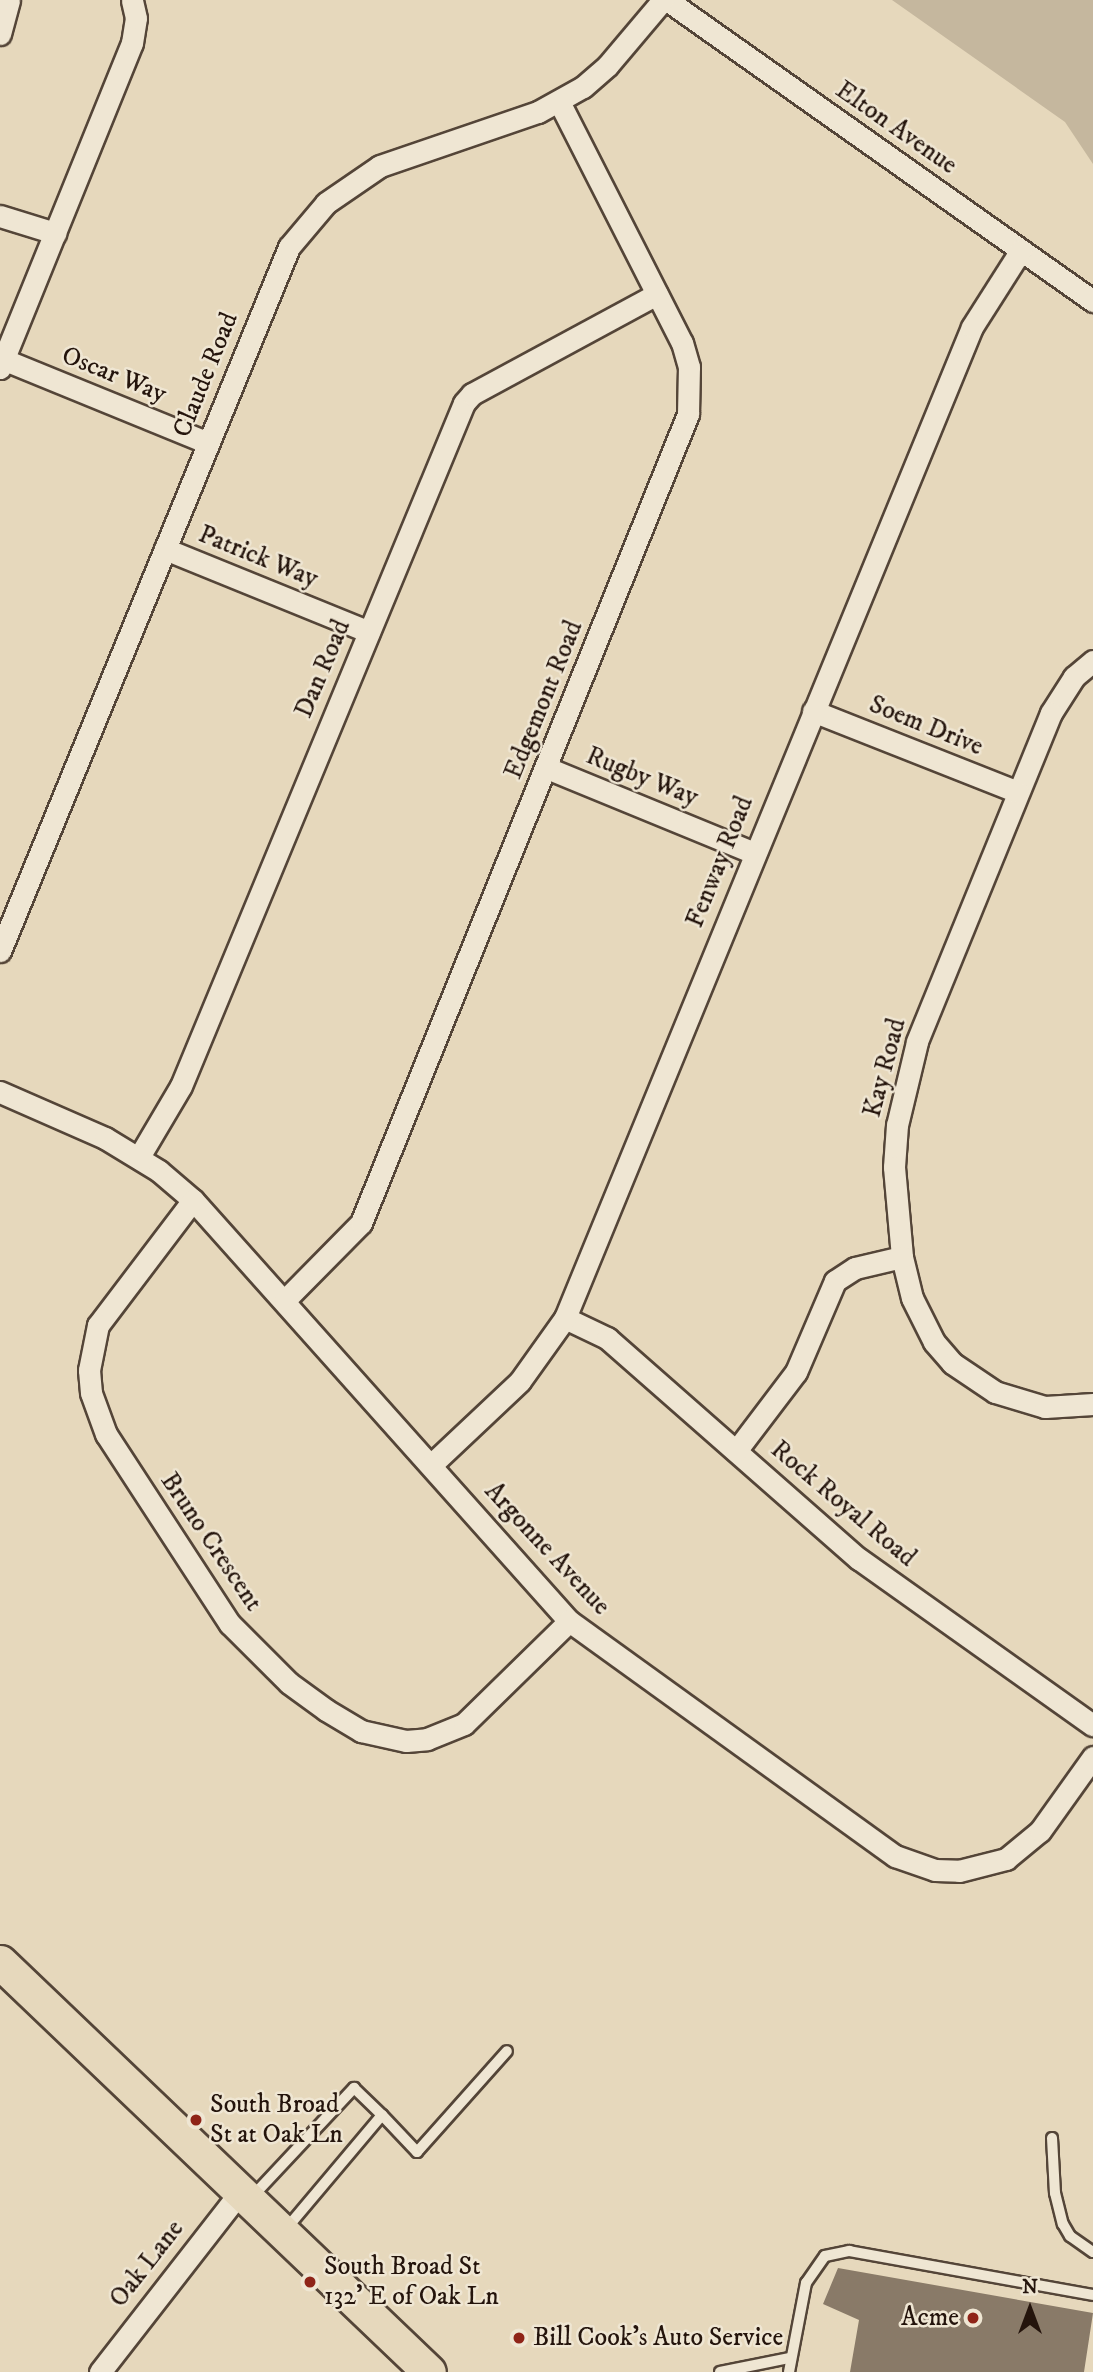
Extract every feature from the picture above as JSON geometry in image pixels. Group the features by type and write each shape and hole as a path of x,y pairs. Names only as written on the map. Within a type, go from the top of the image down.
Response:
{"main road":[{"path":"0,1962 283,2232 417,2368"}],"street":[{"path":"1,362 132,43 134,0"},
{"name":"Claude Road","path":"0,951 289,247 326,203 380,166 559,102 608,65 665,0"},
{"name":"Elton Avenue","path":"665,0 1093,301"},
{"path":"0,34 5,4"},
{"name":"Edgemont Road","path":"285,1300 361,1223 688,414 689,367 657,294 559,102"},
{"path":"0,216 55,233"},
{"name":"Fenway Road","path":"431,1465 520,1381 565,1318 972,327 1021,250"},
{"name":"Dan Road","path":"139,1157 181,1086 369,632 472,394 657,294"},
{"name":"Oscar Way","path":"1,362 208,443"},
{"name":"Patrick Way","path":"165,549 369,632"},
{"name":"Kay Road","path":"1093,661 1059,697 916,1042 905,1083 894,1167 902,1257 922,1321 952,1363 974,1380 1018,1401 1045,1407 1093,1404"},
{"name":"Soem Drive","path":"813,711 1018,792"},
{"name":"Rugby Way","path":"547,768 754,853"},
{"name":"Argonne Avenue","path":"0,1092 77,1124 139,1157 193,1200 569,1621 862,1833 916,1865 960,1871 1006,1859 1041,1831 1093,1757"},
{"name":"Bruno Crescent","path":"193,1200 98,1325 90,1358 91,1393 106,1434 230,1624 270,1666 326,1710 361,1731 406,1741 426,1739 464,1724 569,1621"},
{"path":"736,1451 796,1372 835,1281 855,1268 902,1257"},
{"name":"Rock Royal Road","path":"565,1318 607,1338 859,1559 1093,1724"},
{"name":"Oak Lane","path":"100,2372 244,2196"}],"lane":[{"path":"244,2196 354,2088 417,2152 507,2051"},
{"path":"283,2232 382,2115"},
{"path":"1052,2138 1055,2193 1063,2224 1070,2236 1093,2252"},
{"path":"789,2372 789,2358 806,2283 825,2256 849,2250 1093,2295"},
{"path":"720,2372 789,2358"}],"shaded area":[{"path":"892,0 1093,0 1093,164 1065,122"}],"building":[{"name":"Acme","path":"838,2268 1093,2313 1084,2372 850,2372 859,2320 823,2304"}],"place":[{"name":"South Broad St at Oak Ln","path":"196,2120"},
{"name":"South Broad St 132' E of Oak Ln","path":"310,2282"},
{"name":"Acme","path":"973,2318"},
{"name":"Bill Cook's Auto Service","path":"519,2338"}]}
